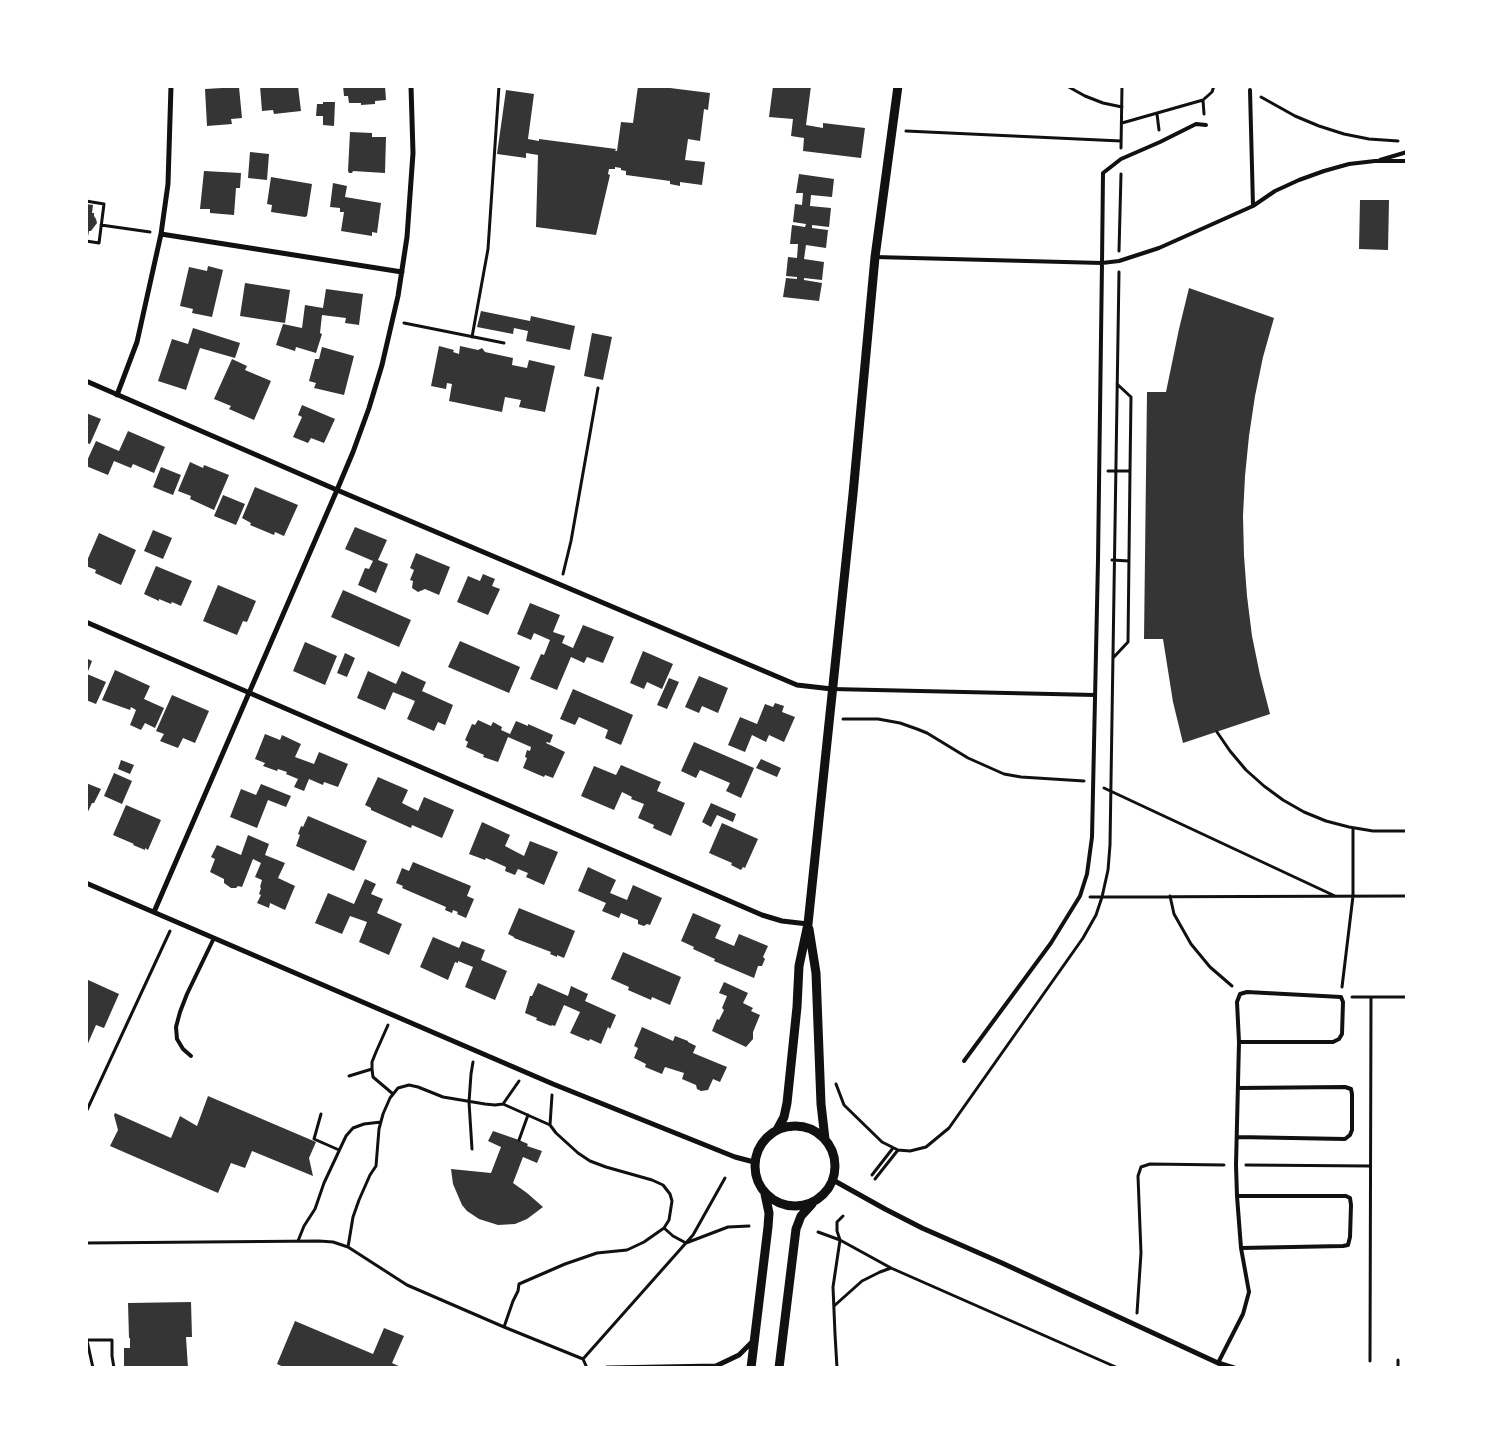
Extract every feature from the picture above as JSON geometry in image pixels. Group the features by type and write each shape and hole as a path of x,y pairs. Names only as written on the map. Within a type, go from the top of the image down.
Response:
{"street":[{"path":"117,395 137,342 161,234 168,184 171,86"},
{"path":"154,912 337,490 369,408 382,365 402,272 407,237 413,153 411,86"},
{"path":"777,1130 784,1117 787,1103 797,1007 799,966 808,924 852,504 875,257 898,86"},
{"path":"161,234 402,272"},
{"path":"86,381 796,685 832,689"},
{"path":"86,622 762,915 782,921 808,924"},
{"path":"86,883 526,1073 735,1157 754,1162"},
{"path":"808,924 816,973 821,1104 825,1139"},
{"path":"751,1368 769,1213 764,1194 756,1179 754,1162 757,1152 768,1135 787,1126 808,1128 817,1132 825,1139 835,1158 836,1169 833,1180 821,1197 812,1203 792,1207 782,1205 764,1194"},
{"path":"833,1180 885,1210 922,1228 1002,1262 1218,1363 1234,1368"},
{"path":"779,1368 795,1235 802,1216 812,1203"},
{"path":"607,1368 718,1367 739,1355 754,1339"}],"lane":[{"path":"1250,90 1253,206"},
{"path":"964,1061 1051,943 1080,896 1091,855 1098,560 1103,173 1121,159 1196,124 1206,125"},
{"path":"1375,161 1407,152"},
{"path":"875,257 1102,263 1119,261 1159,248 1253,206 1276,191 1324,171 1349,164 1375,161 1407,161"},
{"path":"832,689 1094,695"},
{"path":"191,1056 183,1049 177,1039 176,1027 187,994 214,938"},
{"path":"1218,1363 1243,1314 1249,1292 1241,1248 1237,1196 1239,1042 1237,1002 1240,994 1247,992 1341,997 1343,1002 1342,1034 1339,1039 1333,1042 1239,1042"},
{"path":"1237,1137 1345,1139 1352,1130 1352,1094 1350,1089 1345,1087 1238,1088"},
{"path":"1237,1196 1346,1196 1350,1198 1351,1205 1348,1245 1241,1248"}],"path":[{"path":"472,337 488,249 499,86"},
{"path":"1067,86 1085,96 1122,107"},
{"path":"1110,791 1122,86"},
{"path":"1122,123 1202,100 1212,92 1214,87"},
{"path":"1250,90 1272,104 1319,126 1369,139 1401,141"},
{"path":"906,131 1121,141"},
{"path":"86,202 104,204 99,243 86,241"},
{"path":"101,225 161,234"},
{"path":"391,321 504,344"},
{"path":"1112,659 1128,642 1132,397 1117,384"},
{"path":"560,585 571,541 598,388"},
{"path":"1116,471 1130,471"},
{"path":"1114,560 1129,561"},
{"path":"1217,732 1246,770 1283,800 1304,812 1326,821 1353,828 1373,831 1407,831"},
{"path":"1353,828 1353,896 1341,997 1407,997"},
{"path":"1170,896 1174,914 1192,944 1210,967 1240,994"},
{"path":"1102,897 1407,896"},
{"path":"86,1112 175,921"},
{"path":"1370,1360 1372,997"},
{"path":"392,1015 372,1062 372,1069 373,1077 393,1094"},
{"path":"472,1149 469,1102 471,1074 476,1051"},
{"path":"349,1076 372,1069"},
{"path":"503,1104 526,1073"},
{"path":"550,1125 553,1084"},
{"path":"348,1247 353,1217 364,1187 376,1166 381,1122 390,1098 398,1088 409,1085 443,1098 485,1104 503,1104 550,1125 569,1146 590,1161 664,1185 672,1201 669,1220 664,1228 644,1242 627,1250 597,1253 565,1264 519,1284 504,1327"},
{"path":"839,1109 844,1105"},
{"path":"321,1114 314,1139 339,1150"},
{"path":"519,1140 528,1115"},
{"path":"298,1241 304,1226 315,1209 324,1183 346,1136 353,1128 364,1124 381,1122"},
{"path":"872,1175 894,1148"},
{"path":"875,1179 898,1150"},
{"path":"1137,1313 1141,1253 1138,1176 1141,1167 1150,1164 1370,1166"},
{"path":"583,1359 686,1243 725,1178"},
{"path":"837,1368 834,1287 840,1240 837,1222 843,1216"},
{"path":"686,1243 728,1227 749,1226"},
{"path":"664,1228 686,1243"},
{"path":"818,1232 840,1240 891,1268 1118,1368"},
{"path":"86,1243 333,1242 348,1247 406,1285 583,1359 587,1368"},
{"path":"834,1307 862,1281 891,1268"},
{"path":"93,1368 87,1338 112,1340 114,1368"},
{"path":"1398,1360 1398,1368"}],"building":[{"path":"260,86 298,86 301,111 274,114 273,110 262,111"},
{"path":"343,86 385,86 386,100 375,101 375,104 361,105 361,103 349,103 348,96 344,96"},
{"path":"638,86 654,86 710,93 708,110 704,109 700,141 688,139 685,160 705,162 702,185 680,182 680,186 670,184 670,181 626,175 626,171 615,167 615,169 609,169 608,174 610,175 596,235 536,227 538,155 526,153 526,158 497,154 506,90 534,94 528,139 616,149 615,151 617,151 621,122 633,123"},
{"path":"773,86 811,86 806,125 823,128 823,123 865,128 861,158 803,151 804,138 791,136 793,119 769,117"},
{"path":"239,87 242,118 231,119 232,124 207,126 205,89"},
{"path":"323,102 335,102 334,126 323,125 323,116 316,116 317,104 323,104"},
{"path":"350,132 372,133 372,137 386,137 385,173 353,171 349,173"},
{"path":"250,152 269,154 267,180 248,178"},
{"path":"204,171 241,173 240,188 236,188 234,215 210,213 210,209 200,209"},
{"path":"799,174 834,179 832,197 811,195 810,206 831,208 829,227 812,225 812,228 828,230 826,248 806,245 804,259 824,262 822,280 804,278 804,280 822,283 819,301 783,297 786,278 797,279 797,277 786,276 788,257 797,258 798,244 790,244 792,225 805,227 806,224 793,222 795,204 802,205 803,193 796,193"},
{"path":"271,177 312,184 307,216 271,212 272,205 267,204"},
{"path":"333,183 347,186 345,197 381,203 377,233 372,232 372,236 341,231 344,212 340,212 340,208 330,207"},
{"path":"1360,200 1389,200 1388,250 1359,249"},
{"path":"86,204 93,205 92,213 94,213 97,223 89,231 87,242 86,242"},
{"path":"208,266 223,270 212,317 192,313 193,309 180,306 189,267 207,271"},
{"path":"245,283 290,290 285,323 240,316"},
{"path":"1189,288 1274,318 1255,396 1245,476 1243,516 1247,596 1252,636 1270,714 1183,743 1173,702 1163,639 1144,639 1147,392 1166,392"},
{"path":"326,289 363,294 359,325 345,323 346,318 322,315 320,333 322,334 316,353 296,347 295,351 276,345 283,324 302,328 305,305 323,308"},
{"path":"481,311 530,321 531,316 575,326 570,350 526,341 528,331 514,328 513,334 477,327"},
{"path":"193,328 240,343 235,358 200,348 186,390 158,381 172,339 188,344"},
{"path":"592,333 612,337 603,380 584,376"},
{"path":"439,346 454,350 453,352 459,354 460,346 478,350 482,348 485,352 513,358 512,365 527,368 529,360 555,366 545,412 519,407 521,400 505,397 502,412 449,401 452,384 447,383 446,389 431,386"},
{"path":"322,347 354,356 344,395 314,388 316,383 309,381 315,359 319,359"},
{"path":"232,359 247,366 245,370 271,381 254,420 229,409 231,406 214,399"},
{"path":"302,405 335,419 324,443 311,438 308,443 293,437 302,417 298,415"},
{"path":"86,413 101,419 90,444 86,443"},
{"path":"128,431 165,447 154,473 133,464 131,468 114,461 108,475 86,466 96,441 119,451"},
{"path":"190,462 203,468 204,465 229,475 214,510 190,499 191,496 178,491"},
{"path":"161,467 181,475 173,495 153,487"},
{"path":"255,487 298,505 284,536 275,532 274,535 250,525 251,523 242,518"},
{"path":"223,495 245,504 236,525 214,516"},
{"path":"355,527 387,540 378,560 388,564 376,593 358,585 365,568 369,569 373,561 345,549"},
{"path":"153,530 172,538 163,559 144,551"},
{"path":"99,533 136,550 121,585 95,573 96,570 86,566"},
{"path":"416,553 450,567 439,595 425,589 418,592 412,588 413,581 410,580 414,570 410,568"},
{"path":"156,566 192,581 181,606 159,599 159,601 144,594"},
{"path":"483,574 495,579 492,586 500,589 488,615 457,602 468,576 480,581"},
{"path":"218,585 256,601 247,622 243,621 237,635 203,621"},
{"path":"343,590 411,620 399,647 331,617"},
{"path":"530,603 560,615 553,632 565,636 562,643 573,648 583,625 614,637 603,663 587,657 584,663 571,657 557,690 530,679 541,654 544,655 550,640 534,633 531,640 517,634"},
{"path":"460,641 520,667 509,693 448,667"},
{"path":"305,642 337,656 325,685 293,671"},
{"path":"643,651 673,664 662,689 647,682 644,689 630,683"},
{"path":"345,653 355,658 347,677 337,673"},
{"path":"86,658 92,661 87,674 106,682 96,704 86,700"},
{"path":"115,670 150,686 144,699 164,708 155,728 145,723 141,730 130,725 136,710 131,707 130,710 102,700"},
{"path":"368,671 396,684 402,671 426,682 422,691 453,705 445,725 438,722 434,731 407,719 415,701 393,692 385,710 357,698"},
{"path":"699,676 728,688 718,713 702,706 699,713 685,707"},
{"path":"669,678 679,682 667,709 657,705"},
{"path":"573,689 633,715 621,745 605,738 608,730 579,717 575,725 560,719"},
{"path":"172,695 209,711 195,743 183,738 178,748 160,741 164,734 156,731"},
{"path":"775,703 784,706 782,712 795,717 784,742 769,735 766,742 752,735 745,752 728,745 740,717 757,724 765,704 773,707"},
{"path":"478,720 491,726 493,722 502,727 501,730 510,734 516,721 553,735 550,743 546,743 565,752 553,778 545,775 544,777 523,768 527,758 525,757 527,750 530,751 531,747 508,737 498,762 483,757 484,755 466,747 468,742 465,740 472,724 475,725"},
{"path":"265,734 280,740 282,735 301,744 295,757 314,764 319,752 348,764 338,787 324,782 323,785 309,779 304,791 294,787 298,779 286,774 287,772 263,766 265,763 255,759"},
{"path":"694,742 754,768 741,798 726,791 730,783 700,770 696,778 681,771"},
{"path":"761,759 781,768 777,777 756,768"},
{"path":"121,760 134,765 130,774 118,769"},
{"path":"621,765 661,782 657,791 685,803 671,836 653,828 654,825 638,818 644,804 631,799 632,797 622,792 614,810 581,796 594,766 616,775"},
{"path":"114,773 132,781 122,804 104,796"},
{"path":"378,777 408,790 402,803 418,811 424,797 454,810 442,838 412,825 411,828 371,810 371,808 365,805"},
{"path":"86,783 101,789 86,816"},
{"path":"261,784 291,796 286,807 268,800 257,828 230,817 241,789 256,795"},
{"path":"711,803 736,814 733,822 717,815 711,827 702,822"},
{"path":"126,805 161,820 148,850 113,835"},
{"path":"308,816 367,841 354,871 296,846 301,826 303,827"},
{"path":"482,822 510,835 505,846 524,856 530,841 558,852 544,885 526,877 528,873 518,869 515,875 505,871 506,867 486,858 485,860 469,854"},
{"path":"722,823 758,839 745,868 743,867 741,870 731,865 732,863 709,853"},
{"path":"248,835 269,844 265,855 285,863 278,878 295,886 285,910 270,903 269,908 257,903 261,895 259,894 262,880 255,877 261,863 253,859 242,887 231,888 224,883 224,879 210,872 215,859 211,857 217,845 241,855"},
{"path":"413,862 471,886 467,896 474,899 466,918 453,910 452,913 445,910 446,907 402,888 403,886 396,883 402,868 409,871"},
{"path":"588,867 616,880 610,893 627,900 633,885 662,898 650,925 638,924 638,920 621,913 619,918 602,911 606,903 578,891"},
{"path":"365,879 376,884 371,894 383,899 377,913 402,924 389,955 359,942 367,922 350,916 342,934 315,923 328,893 354,904"},
{"path":"519,908 575,931 564,958 550,954 551,952 508,934"},
{"path":"693,913 721,925 715,938 734,946 739,934 768,946 763,957 765,959 762,966 758,966 754,978 714,961 715,959 681,941"},
{"path":"433,937 459,948 462,941 485,950 481,960 507,971 495,1000 465,987 473,967 458,961 458,963 455,962 448,980 420,967"},
{"path":"623,952 681,977 670,1005 652,997 651,1000 628,990 629,987 611,979"},
{"path":"86,979 119,994 104,1028 96,1025 86,1048"},
{"path":"724,982 748,993 743,1003 753,1008 751,1011 760,1015 753,1032 753,1039 746,1047 712,1031 717,1019 719,1020 724,1010 722,1008 727,996 719,993"},
{"path":"538,983 568,996 571,986 588,994 585,1001 616,1015 610,1029 608,1027 601,1044 570,1033 580,1012 564,1005 555,1026 536,1020 537,1018 525,1013 530,996 532,996"},
{"path":"642,1027 673,1041 675,1036 688,1041 696,1046 693,1053 727,1067 720,1082 713,1079 708,1090 701,1091 697,1089 696,1085 682,1079 684,1073 665,1067 662,1074 645,1067 646,1064 634,1058 638,1048 634,1046"},
{"path":"208,1096 316,1142 309,1158 313,1176 252,1151 245,1168 231,1163 218,1193 110,1146 118,1130 115,1113 171,1138 180,1116 197,1126"},
{"path":"493,1131 542,1151 537,1163 523,1157 513,1183 543,1207 527,1219 515,1224 498,1225 479,1219 462,1205 453,1184 451,1169 491,1173 501,1147 488,1141"},
{"path":"191,1302 192,1337 186,1337 188,1368 124,1368 124,1348 130,1348 128,1303"},
{"path":"295,1321 373,1354 384,1328 404,1336 392,1363 403,1368 286,1368 277,1364"}]}
